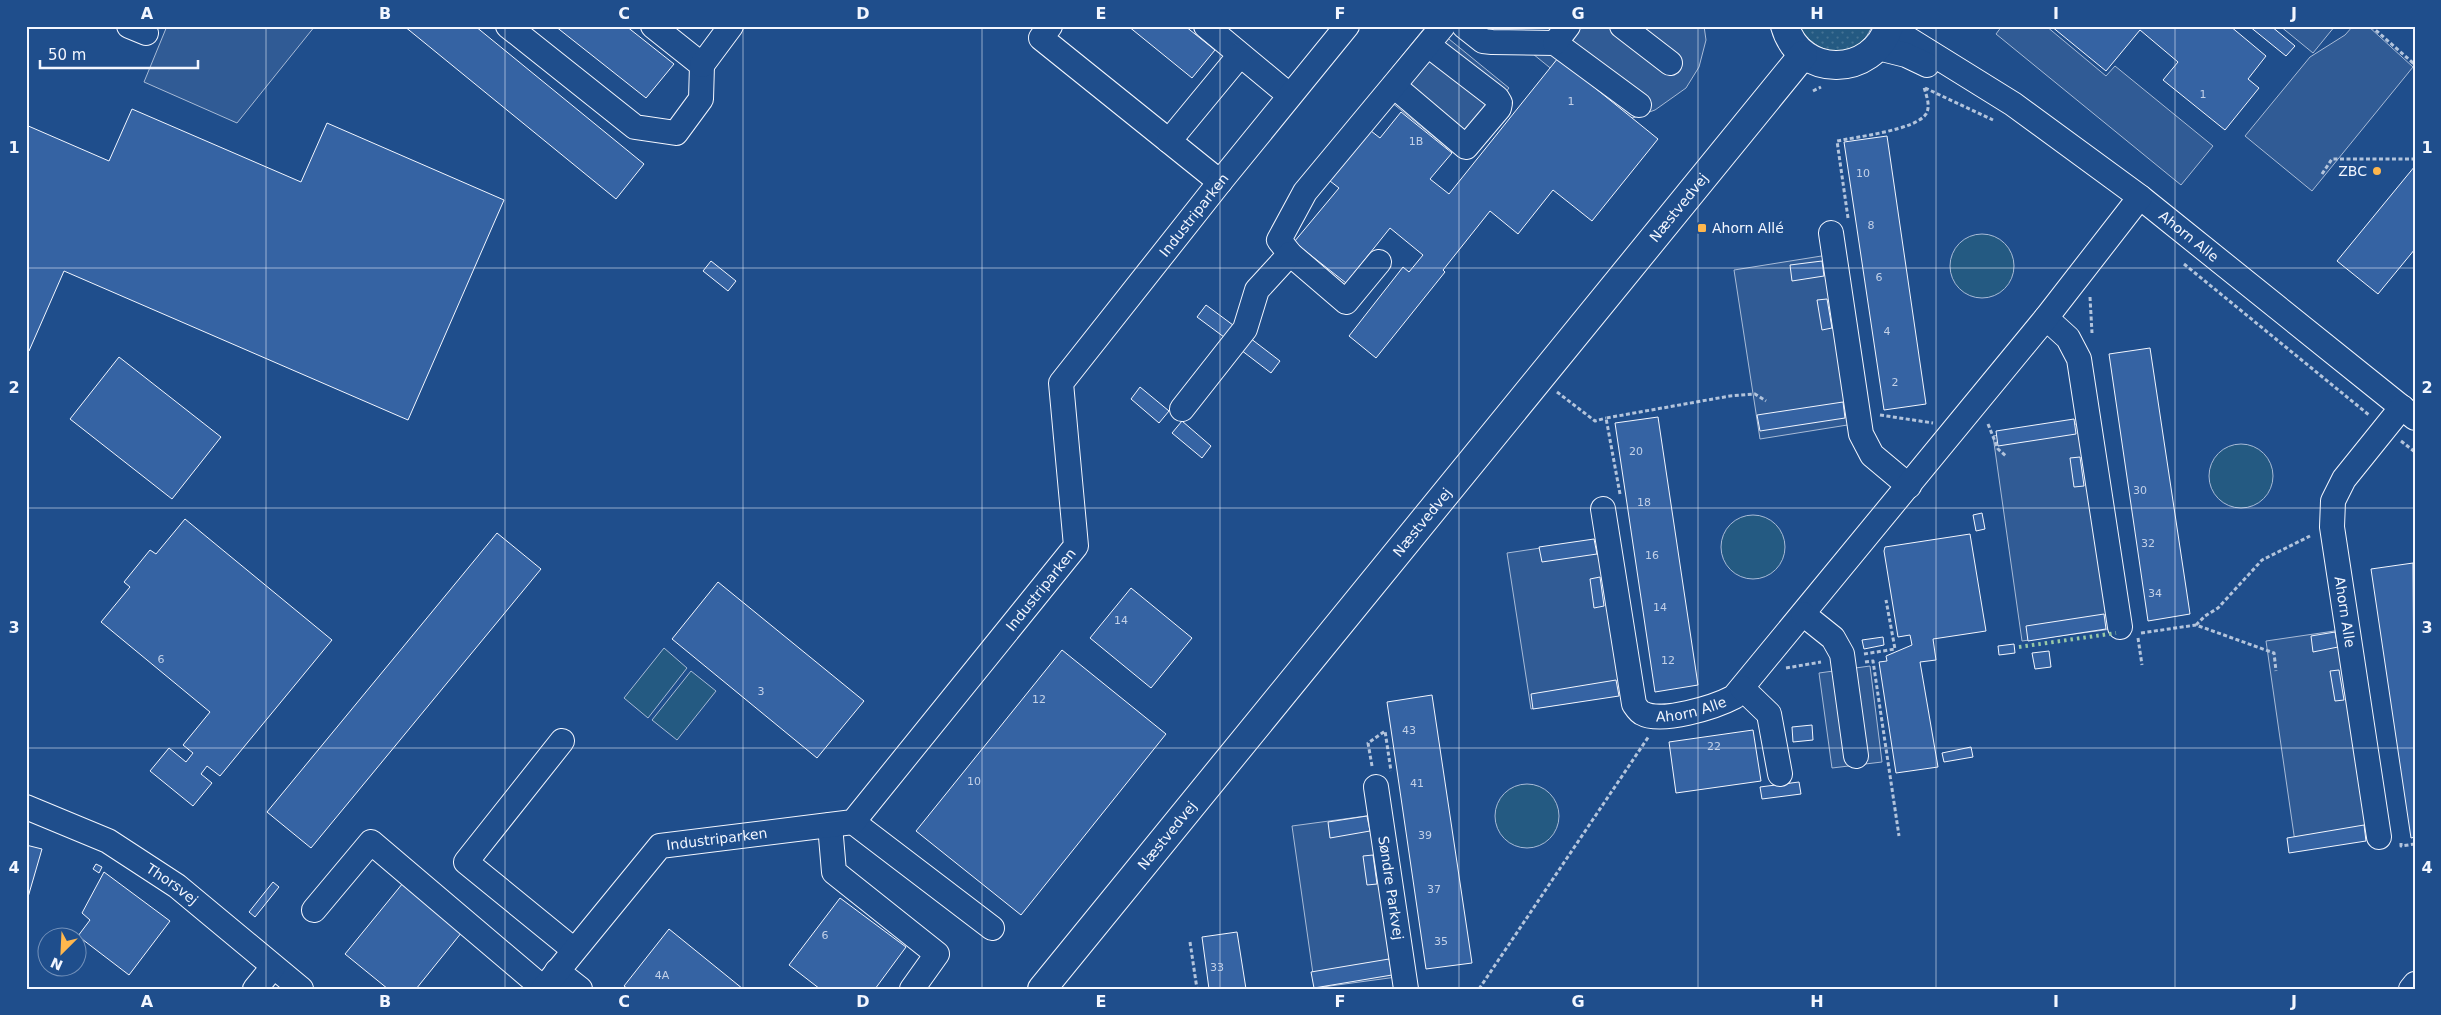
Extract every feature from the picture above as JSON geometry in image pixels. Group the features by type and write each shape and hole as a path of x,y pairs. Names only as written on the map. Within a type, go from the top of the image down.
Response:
{"main road":[{"path":"1785,26 1793,43 1803,55 1826,65 1842,66 1865,58 1885,34"},
{"name":"Næstvedvej","path":"1042,989 1803,55"}],"street":[{"path":"508,26 635,127 676,133 701,99 702,65 731,26"},
{"path":"653,26 702,65"},
{"path":"1050,26 1041,38 1220,182"},
{"path":"1206,26 1289,95"},
{"name":"Industriparken","path":"548,983 660,846 853,822 1076,546 1061,383 1346,26"},
{"path":"1379,262 1346,302 1290,254 1279,240 1304,192 1444,26"},
{"path":"1464,26 1483,41 1492,42 1562,34 1639,105"},
{"path":"1622,26 1670,63"},
{"name":"Ahorn Alle","path":"1885,34 1906,55 2013,104 2140,197 2400,429 2344,479 2333,501 2332,524 2389,837"},
{"path":"1394,86 1466,147 1499,108 1500,103 1497,98 1428,45"},
{"path":"1169,141 1240,54"},
{"name":"Ahorn Alle","path":"1612,504 1634,704 1641,713 1657,717 1717,706 1734,697 2046,318 2140,197"},
{"path":"1831,233 1861,434 1872,455 1909,486"},
{"path":"1182,409 1245,329 1257,290 1290,254"},
{"path":"2046,318 2068,338 2079,359 2131,629"},
{"path":"1803,614 1833,638 1842,654 1856,756"},
{"path":"1742,688 1769,714 1780,774"},
{"path":"562,741 466,862 574,950"},
{"name":"Søndre Parkvej","path":"1376,787 1406,989"},
{"name":"Thorsvej","path":"26,807 108,840 177,886 301,989"},
{"path":"853,822 992,928"},
{"path":"830,824 834,872 937,954 912,989"},
{"path":"314,910 371,842 548,983 580,989"},
{"path":"255,989 273,967"},
{"path":"2411,989 2415,984"}],"path":[{"path":"2371,26 2414,63"},
{"path":"1915,84 1996,122"},
{"path":"1884,132 1899,129 1926,114 1929,105 1924,87"},
{"path":"2322,174 2332,159 2415,160"},
{"path":"2180,261 2400,429 2415,452"},
{"path":"2090,294 2092,336"},
{"path":"1540,378 1582,413 1595,421 1730,396 1755,394 1766,401"},
{"path":"1878,414 1936,423 1930,431"},
{"path":"1606,418 1612,504"},
{"path":"2196,625 2205,616 2218,608 2262,560 2332,524"},
{"path":"2142,665 2131,629 2196,625 2274,653 2276,671"},
{"path":"1479,989 1654,729 1657,717"},
{"path":"1376,787 1368,743 1385,731"},
{"path":"1892,782 1900,836"},
{"path":"2389,837 2401,846 2415,844"},
{"path":"1190,942 1197,989"}],"shaded area":[{"path":"167,26 315,26 237,123 144,82"},
{"path":"1426,26 1433,26 1509,88 1455,154 1375,89"},
{"path":"1552,26 1704,26 1706,40 1699,67 1686,88 1655,110 1618,123 1533,54"},
{"path":"1799,26 1872,26 1865,38 1857,46 1836,52 1815,44"},
{"path":"2002,26 2046,26 2106,76 2115,66 2213,146 2181,185 1996,34"},
{"path":"2280,26 2335,26 2313,53"},
{"path":"2353,26 2368,26 2413,67 2312,191 2245,136 2310,57 2345,35"},
{"path":"1982,234 2000,240 2008,248 2014,266 2008,284 2000,292 1982,298 1964,292 1956,284 1950,266 1956,248 1964,240"},
{"path":"1834,254 1860,423 1760,439 1734,270"},
{"path":"2090,422 2119,628 2022,641 1993,436"},
{"path":"2241,444 2259,450 2267,458 2273,476 2267,494 2259,502 2241,508 2223,502 2215,494 2209,476 2215,458 2223,450"},
{"path":"1753,515 1771,521 1779,529 1785,547 1779,565 1771,573 1753,579 1735,573 1727,565 1721,547 1727,529 1735,521"},
{"path":"1608,538 1632,693 1531,709 1507,553"},
{"path":"2348,629 2379,837 2296,849 2266,641"},
{"path":"664,648 687,668 648,718 624,698"},
{"path":"1870,666 1882,762 1832,768 1819,673"},
{"path":"691,671 716,691 677,740 652,720"},
{"path":"1527,784 1545,790 1553,798 1559,816 1553,834 1545,842 1527,848 1509,842 1501,834 1495,816 1501,798 1509,790"},
{"path":"1381,814 1404,976 1315,988 1292,826"}],"building":[{"path":"404,26 475,26 644,164 616,199"},
{"path":"555,26 626,26 674,64 646,98"},
{"path":"1128,26 1185,26 1215,50 1192,78"},
{"path":"2051,26 2230,26 2266,56 2248,79 2259,88 2225,130 2163,80 2178,62 2140,30 2106,71"},
{"path":"2249,26 2271,26 2295,46 2286,56"},
{"path":"1558,58 1658,139 1592,221 1553,190 1518,234 1490,211 1443,270 1445,272 1376,358 1349,336 1403,267 1409,272 1423,255 1390,228 1346,283 1294,242 1339,188 1330,181 1371,131 1380,138 1401,112 1452,153 1430,179 1449,194"},
{"path":"132,109 301,182 327,123 504,200 408,420 64,271 29,351 26,349 26,125 109,161"},
{"path":"1887,136 1926,404 1884,410 1844,142"},
{"path":"2415,166 2415,249 2378,294 2337,261"},
{"path":"711,261 736,281 728,291 703,271"},
{"path":"1822,261 1824,276 1792,281 1790,265"},
{"path":"1827,299 1832,328 1822,330 1817,300"},
{"path":"1206,305 1237,328 1228,340 1197,317"},
{"path":"1250,338 1280,361 1271,373 1241,350"},
{"path":"2150,348 2190,614 2148,621 2109,354"},
{"path":"119,357 221,437 172,499 70,419"},
{"path":"1140,387 1169,411 1159,423 1131,399"},
{"path":"1843,402 1845,418 1760,431 1757,415"},
{"path":"1658,417 1698,685 1655,692 1615,423"},
{"path":"2074,419 2076,434 1998,446 1996,431"},
{"path":"1182,421 1211,446 1202,458 1172,433"},
{"path":"2080,457 2084,486 2074,487 2070,458"},
{"path":"1982,513 1985,529 1976,531 1973,515"},
{"path":"185,519 332,640 220,776 207,766 201,774 212,783 193,806 150,771 169,748 186,762 193,753 183,745 210,712 101,622 130,587 124,582 150,550 156,554"},
{"path":"497,533 541,569 311,848 267,812"},
{"path":"1970,534 1986,631 1933,639 1936,660 1920,662 1938,767 1896,773 1879,662 1887,661 1886,656 1912,645 1910,635 1898,637 1884,551 1885,547"},
{"path":"1594,539 1597,554 1542,562 1539,547"},
{"path":"2413,563 2415,837 2411,838 2371,569"},
{"path":"1600,577 1604,606 1594,608 1590,579"},
{"path":"718,582 864,701 817,758 672,639"},
{"path":"1131,588 1192,638 1151,688 1090,638"},
{"path":"2104,614 2106,629 2028,641 2026,626"},
{"path":"2335,632 2338,647 2313,652 2311,636"},
{"path":"1883,637 1884,645 1864,649 1862,640"},
{"path":"2014,644 2015,653 1999,655 1998,646"},
{"path":"1062,650 1166,734 1021,915 916,831"},
{"path":"2049,651 2051,667 2035,669 2032,653"},
{"path":"2339,670 2344,700 2335,701 2330,671"},
{"path":"1616,680 1619,696 1533,709 1531,694"},
{"path":"1432,695 1472,963 1426,969 1387,702"},
{"path":"1812,725 1813,740 1793,742 1792,727"},
{"path":"1753,730 1761,781 1676,793 1669,742"},
{"path":"1971,747 1973,757 1944,762 1942,753"},
{"path":"1799,782 1801,794 1762,799 1760,787"},
{"path":"1367,816 1370,831 1330,838 1328,822"},
{"path":"2364,825 2366,841 2289,853 2287,838"},
{"path":"26,845 42,849 26,904"},
{"path":"1373,855 1377,884 1367,885 1363,856"},
{"path":"96,864 102,867 99,873 93,869"},
{"path":"104,872 170,921 129,975 88,944 88,928 84,928 90,920 82,913"},
{"path":"273,882 279,887 255,917 249,912"},
{"path":"403,883 462,932 416,989 388,989 345,954"},
{"path":"840,898 906,947 875,989 820,989 789,965"},
{"path":"669,929 743,989 628,989 624,986"},
{"path":"1237,932 1246,989 1209,989 1202,937"},
{"path":"1389,959 1392,975 1314,988 1311,972"}],"hedge":[{"path":"2019,647 2116,633"}],"place":[{"name":"ZBC","path":"2377,171"},
{"name":"Ahorn Allé","path":"1702,228"}]}
